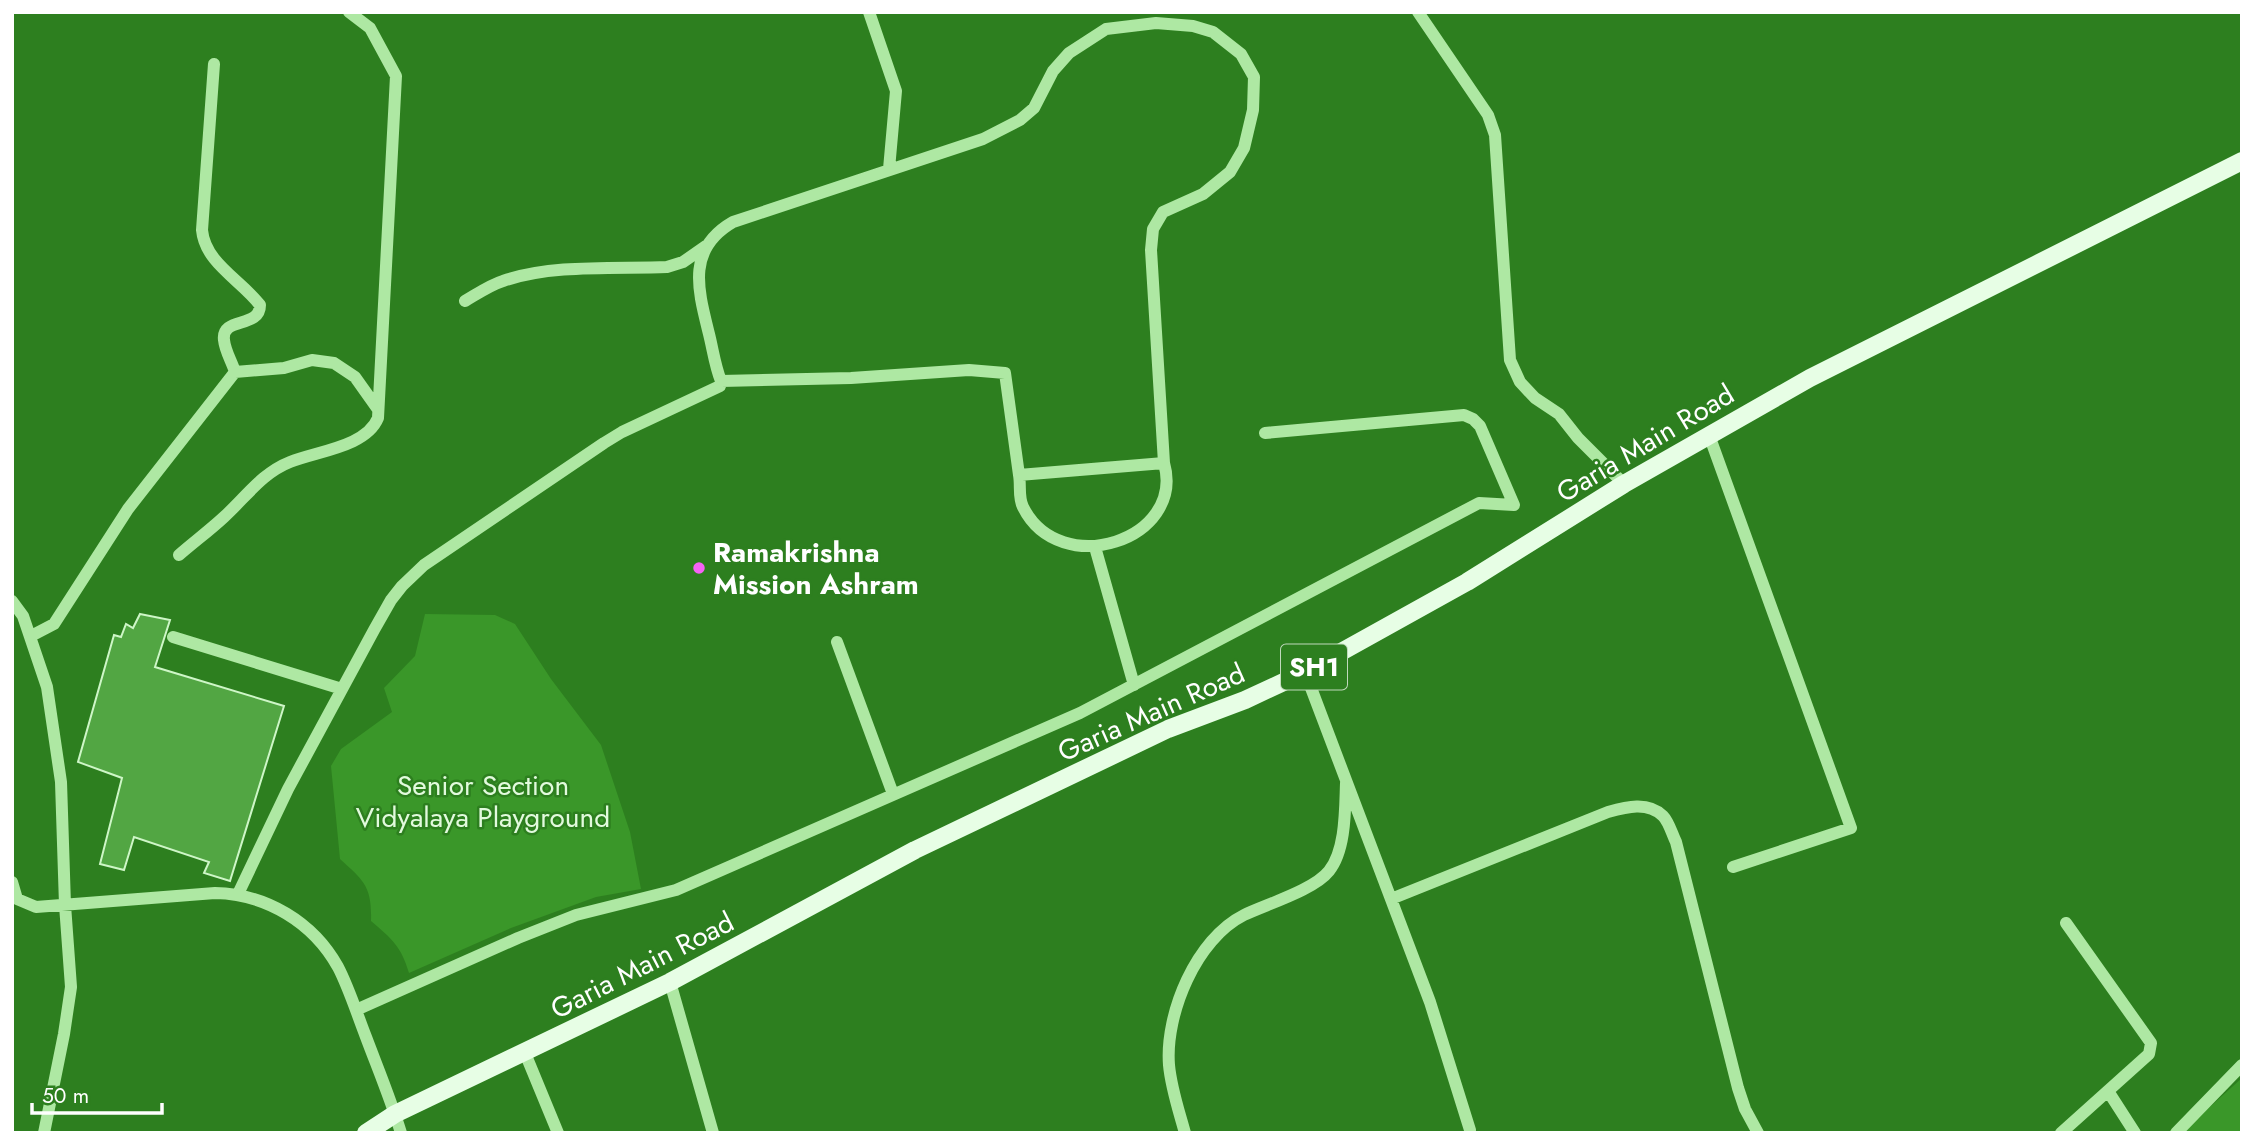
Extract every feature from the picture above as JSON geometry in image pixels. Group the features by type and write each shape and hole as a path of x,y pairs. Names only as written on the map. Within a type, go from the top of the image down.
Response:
{"main road":[{"name":"Garia Main Road","path":"366,1133 395,1114 670,982 915,850 1168,729 1245,700 1306,672 1467,582 1624,484 1810,377 2242,161"}],"street":[{"path":"179,555 270,473 287,463 350,443 368,434 378,418 396,76 370,28 349,12"},
{"path":"869,12 896,91 889,169"},
{"path":"1418,12 1488,115 1495,135 1510,360 1520,382 1535,398 1559,414 1578,438 1624,484"},
{"path":"238,894 288,789 391,600 402,586 424,565 604,443 720,386 722,382 699,296 699,269 706,247 717,231 733,222 983,139 1020,120 1034,108 1054,71 1069,53 1106,29 1156,23 1193,26 1213,32 1241,54 1254,77 1253,110 1244,148 1230,172 1203,194 1163,212 1153,229 1151,250 1167,476 1165,495 1156,513 1144,527 1113,543 1079,547 1052,536 1032,521 1019,495 1021,486 1005,373 968,370 851,378 722,382"},
{"path":"215,64 203,241 208,253 260,305 256,317 229,326 225,332 224,341 235,372"},
{"path":"465,301 503,281 531,274 565,270 667,267 683,262 706,247"},
{"path":"31,636 54,624 128,509 235,372 284,368 312,360 334,363 355,377 377,408"},
{"path":"356,1010 576,915 676,890 1080,713 1479,503 1514,505 1480,426 1474,419 1464,415 1265,433"},
{"path":"1709,435 1851,828 1733,867"},
{"path":"1019,475 1164,463"},
{"path":"1095,547 1134,685"},
{"path":"12,601 23,616 47,687 61,782 71,987 44,1133"},
{"path":"173,637 342,690"},
{"path":"837,642 893,794"},
{"path":"1306,672 1430,1002 1470,1130"},
{"path":"1185,1133 1169,1066 1169,1035 1178,1000 1195,966 1228,925 1314,883 1329,872 1338,852 1344,826 1346,776"},
{"path":"1391,899 1608,812 1633,806 1651,808 1664,817 1676,842 1738,1088 1745,1109 1758,1133"},
{"path":"12,882 17,899 36,907 215,893 238,894 271,905 314,934 339,968 401,1133"},
{"path":"2061,1133 2149,1054 2151,1043 2066,923"},
{"path":"670,982 713,1133"},
{"path":"525,1053 558,1133"},
{"path":"2176,1133 2242,1065"},
{"path":"2108,1091 2135,1133"}],"green space":[{"name":"Senior Section Vidyalaya Playground","path":"425,614 495,615 515,624 551,679 601,745 630,832 641,889 596,897 511,928 409,973 395,944 371,921 370,900 365,885 340,859 331,766 341,749 392,712 384,688 415,656"},
{"path":"2242,1078 2242,1133 2181,1133"}],"building":[{"path":"140,614 170,620 155,667 284,706 230,881 204,873 209,862 134,837 124,870 100,864 122,778 78,762 114,635 121,637 126,624 133,628"}],"place":[{"name":"Ramakrishna Mission Ashram","path":"699,568"}]}
